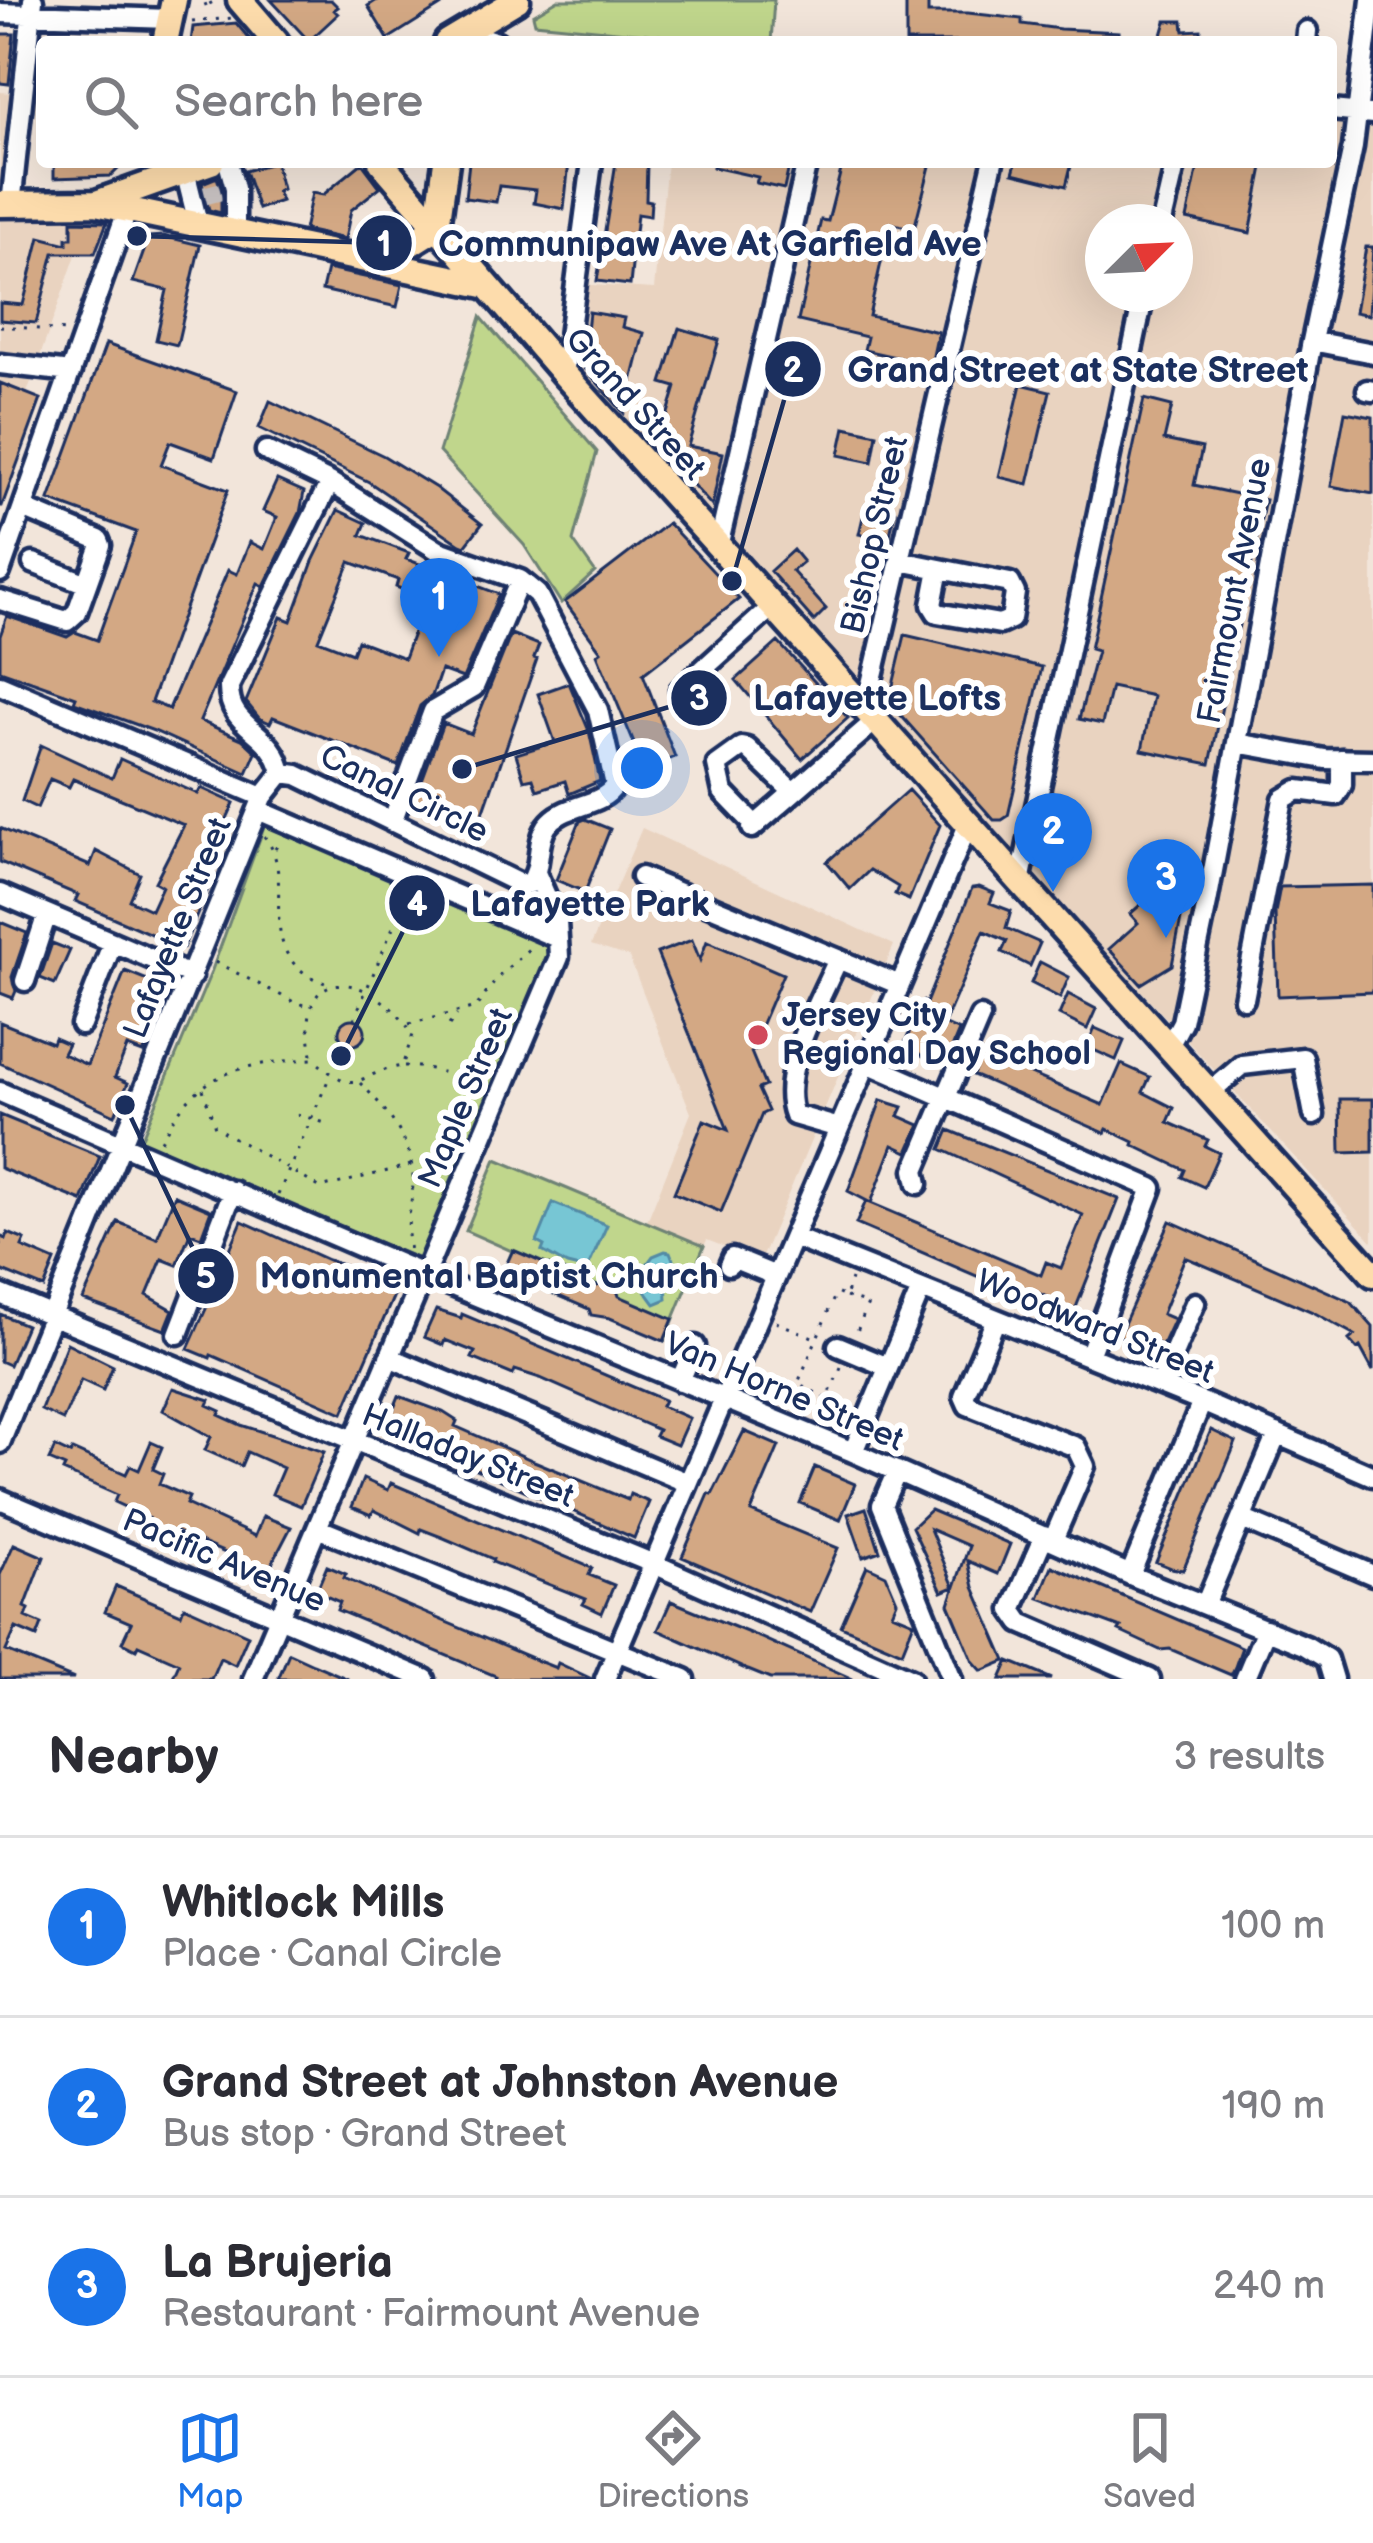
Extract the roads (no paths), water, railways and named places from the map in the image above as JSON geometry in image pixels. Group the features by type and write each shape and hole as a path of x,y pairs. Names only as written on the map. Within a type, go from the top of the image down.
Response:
{"main road":[{"path":"462,36 518,0"},
{"path":"238,9 269,36"},
{"path":"96,203 138,174 194,168"},
{"name":"Grand Street","path":"386,168 484,285 1373,1274"},
{"path":"350,256 394,254 437,226 445,168"},
{"path":"127,212 138,174"},
{"path":"5,204 96,203 484,285"}],"street":[{"name":"Fairmount Avenue","path":"1168,1048 1182,1022 1312,341 1366,113 1371,0"},
{"path":"0,14 33,6 175,21"},
{"path":"5,204 33,6"},
{"path":"199,226 225,168"},
{"path":"564,374 591,168"},
{"path":"718,547 806,168"},
{"name":"Bishop Street","path":"870,715 900,561 992,168"},
{"path":"1166,204 1175,168"},
{"path":"185,171 214,193 235,234"},
{"path":"0,572 127,212"},
{"path":"1020,882 1140,312"},
{"path":"1312,341 1373,353"},
{"path":"0,364 71,372"},
{"path":"0,685 547,940 557,921 538,866 550,822 569,809 610,794 615,776 598,710 537,594 520,580 439,551 330,482 266,451"},
{"name":"Canal Circle","path":"330,482 229,686 229,702 236,716 270,743 282,773 297,775 518,884 530,884 538,866"},
{"path":"0,600 67,622 77,612 101,545 99,540 23,508"},
{"path":"900,561 939,569 1013,585 1016,593 1008,622 937,613 932,605 939,569"},
{"path":"33,562 87,584"},
{"path":"392,822 433,711 474,687 520,580"},
{"path":"680,690 772,607"},
{"path":"793,792 753,750 742,747 724,759 716,773 722,792 753,827 793,792 870,715"},
{"path":"1237,742 1373,760"},
{"path":"1244,999 1283,799 1298,790 1336,795 1342,785 1342,759"},
{"name":"Lafayette Street","path":"0,1443 261,804 282,773"},
{"path":"605,1679 968,825"},
{"path":"641,877 900,985"},
{"path":"0,894 192,976"},
{"path":"25,980 47,914"},
{"name":"Maple Street","path":"253,1679 559,957 547,940"},
{"path":"81,1025 113,942"},
{"path":"838,959 792,1066 788,1100 794,1115 839,1128"},
{"path":"919,1184 915,1170 980,1017"},
{"path":"1209,1093 1242,1064 1303,1058 1314,1115"},
{"path":"866,1063 1152,1188 1089,1356"},
{"name":"Van Horne Street","path":"0,1092 1306,1646 1327,1659 1333,1678"},
{"path":"178,1334 232,1191"},
{"name":"Woodward Street","path":"793,1237 1373,1476"},
{"path":"729,1265 732,1258 776,1276"},
{"path":"853,1451 921,1288"},
{"name":"Halladay Street","path":"0,1294 654,1564 911,1679"},
{"path":"1160,1385 1195,1303"},
{"path":"996,1319 964,1396 968,1405 1076,1447 1085,1466 1012,1610 1021,1623 1150,1679"},
{"path":"846,1344 888,1367"},
{"path":"680,1381 694,1346"},
{"path":"389,1357 688,1483"},
{"path":"1130,1575 1202,1402"},
{"path":"1205,1605 1277,1434"},
{"path":"897,1471 882,1505 952,1679"},
{"name":"Pacific Avenue","path":"0,1499 425,1679"},
{"path":"1242,1519 1373,1576"},
{"path":"316,1528 685,1679"},
{"path":"1245,1679 1266,1629"}],"water":[{"path":"553,1203 607,1225 587,1270 542,1251 544,1246 537,1242"},
{"path":"665,1251 676,1267 666,1280 667,1299 655,1304 644,1289 642,1271 653,1256"}],"tunnel":[{"path":"203,196 222,191"}],"place":[{"name":"Communipaw Ave At Garfield Ave","path":"137,236"},
{"name":"Grand Street at State Street","path":"732,581"},
{"name":"Whitlock Mills","path":"439,657"},
{"name":"Lafayette Lofts","path":"462,769"},
{"name":"Grand Street at Johnston Avenue","path":"1053,892"},
{"name":"La Brujeria","path":"1166,938"},
{"name":"Jersey City Regional Day School","path":"758,1035"},
{"name":"Lafayette Park","path":"341,1056"},
{"name":"Monumental Baptist Church","path":"125,1105"}]}
